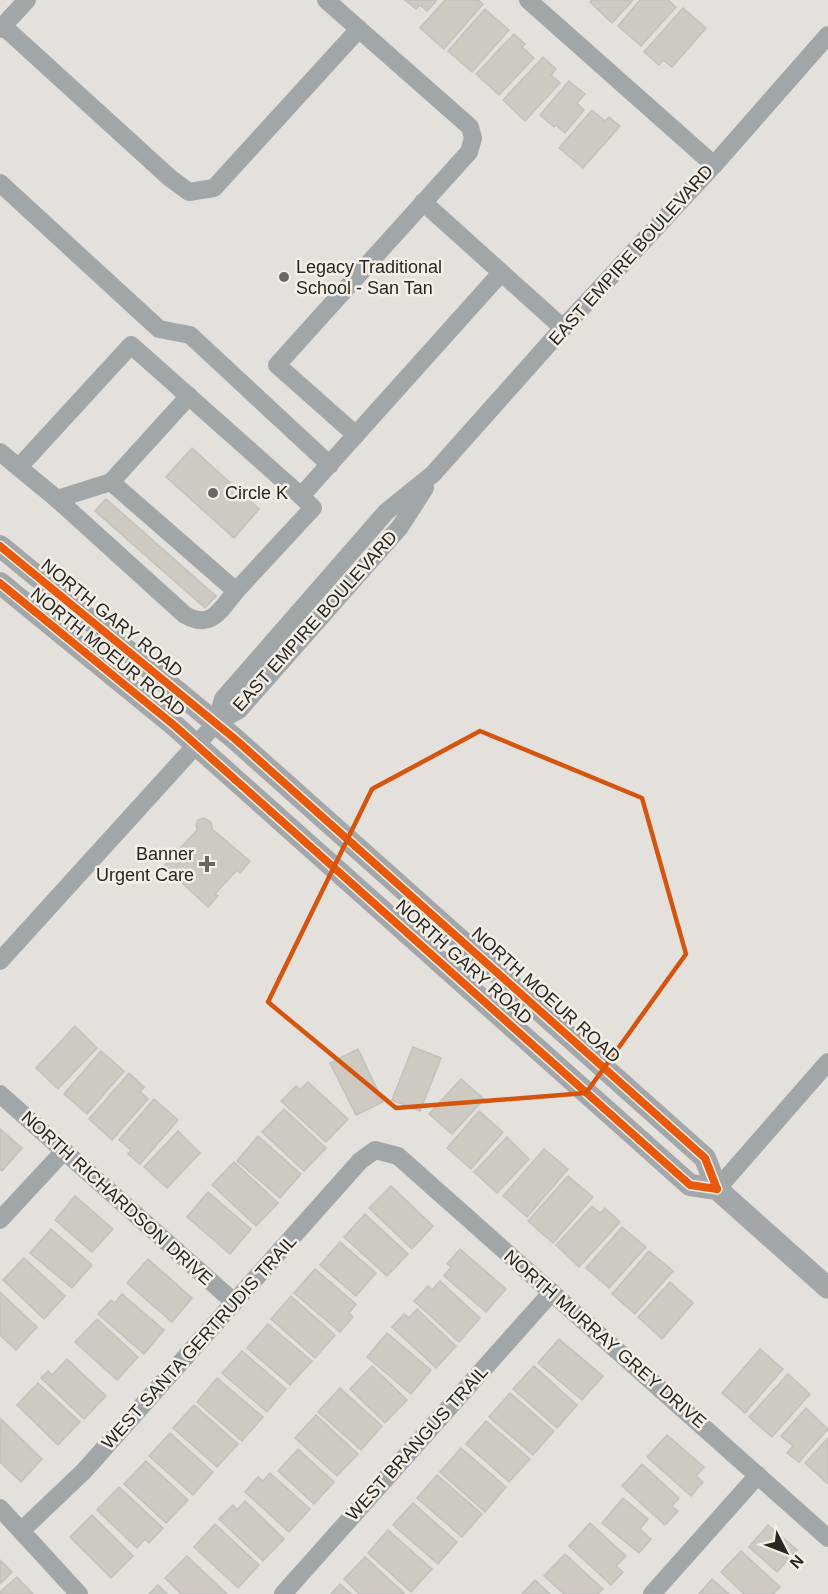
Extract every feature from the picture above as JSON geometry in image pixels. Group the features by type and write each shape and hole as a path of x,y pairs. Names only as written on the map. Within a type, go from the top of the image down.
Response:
{"main road":[{"name":"NORTH GARY ROAD","path":"0,546 216,723 341,832"},
{"name":"NORTH MOEUR ROAD","path":"0,584 197,745"},
{"name":"NORTH GARY ROAD","path":"197,745 690,1185 717,1189"},
{"name":"NORTH MOEUR ROAD","path":"341,832 705,1158 717,1189"},
{"path":"717,1189 828,1288"}],"street":[{"path":"27,0 2,28 170,178 189,192 214,188 359,29"},
{"path":"326,0 470,128 473,138 469,152 277,364 356,435"},
{"path":"528,0 714,165"},
{"name":"EAST EMPIRE BOULEVARD","path":"0,960 216,723 239,710 400,527 434,474 563,328 714,165 828,35"},
{"path":"0,183 159,329 190,335 330,465"},
{"path":"423,202 563,328"},
{"path":"302,496 501,273"},
{"path":"0,452 57,499 185,615 196,621 204,622 214,616 313,508 131,345 19,467"},
{"path":"57,499 111,482 189,396"},
{"path":"111,482 236,591"},
{"path":"717,1189 828,1062"},
{"name":"NORTH RICHARDSON DRIVE","path":"0,1094 234,1302"},
{"name":"NORTH MURRAY GREY DRIVE","path":"375,1150 398,1156 828,1538"},
{"name":"WEST SANTA GERTRUDIS TRAIL","path":"21,1531 84,1471 360,1161 375,1150"},
{"path":"0,1220 64,1151"},
{"name":"WEST BRANGUS TRAIL","path":"283,1594 552,1292"},
{"path":"652,1594 758,1475"},
{"path":"0,1508 79,1594"}],"highlighted area":[{"path":"480,731 642,798 686,954 586,1093 396,1108 268,1002 372,789"}],"building":[{"path":"405,0 437,0 427,11 420,5 416,9"},
{"path":"445,0 478,0 483,4 444,49 420,28"},
{"path":"592,0 633,0 612,23 590,2"},
{"path":"640,0 668,0 676,7 641,46 618,26"},
{"path":"683,8 706,28 672,67 663,60 659,65 644,52"},
{"path":"485,9 509,30 472,72 448,51"},
{"path":"514,34 525,44 522,47 534,58 499,95 476,74"},
{"path":"543,57 556,69 551,75 560,83 525,121 503,100"},
{"path":"569,81 585,94 577,103 584,110 565,133 540,115"},
{"path":"592,110 605,121 609,117 620,126 583,168 559,148"},
{"name":"Circle K","path":"192,448 259,509 234,538 166,477"},
{"path":"106,499 216,596 205,608 95,511"},
{"name":"Banner Urgent Care","path":"204,818 211,822 212,829 250,861 240,873 237,870 215,894 218,896 208,907 164,866 197,830 198,820"},
{"path":"75,1026 97,1048 58,1089 36,1068"},
{"path":"413,1047 441,1058 420,1111 392,1100"},
{"path":"358,1049 383,1102 356,1115 330,1063"},
{"path":"101,1051 124,1071 87,1114 64,1094"},
{"path":"129,1073 144,1087 140,1092 148,1099 112,1140 89,1119"},
{"path":"461,1079 484,1099 452,1134 429,1114"},
{"path":"308,1082 348,1119 326,1142 281,1101 296,1086 300,1090"},
{"path":"154,1099 178,1120 140,1164 128,1154 131,1150 119,1140"},
{"path":"284,1109 326,1148 304,1171 262,1132"},
{"path":"479,1111 503,1132 471,1169 447,1148"},
{"path":"0,1129 22,1148 2,1171 0,1169"},
{"path":"178,1131 200,1153 167,1188 144,1167"},
{"path":"258,1136 301,1174 280,1198 237,1161"},
{"path":"507,1137 529,1159 497,1193 474,1172"},
{"path":"544,1149 568,1169 527,1217 503,1196"},
{"path":"234,1162 278,1203 256,1226 212,1185"},
{"path":"568,1176 593,1197 553,1243 528,1221"},
{"path":"391,1186 433,1226 412,1249 369,1208"},
{"path":"208,1192 251,1229 230,1254 187,1217"},
{"path":"75,1196 113,1229 92,1252 55,1220"},
{"path":"592,1206 600,1213 605,1208 620,1222 579,1267 556,1245"},
{"path":"365,1214 408,1254 387,1276 344,1237"},
{"path":"622,1227 646,1247 609,1288 586,1268"},
{"path":"51,1229 92,1265 72,1288 30,1253"},
{"path":"340,1242 376,1273 356,1296 320,1265"},
{"path":"460,1249 506,1289 486,1312 444,1276 451,1267 447,1264"},
{"path":"649,1251 673,1271 635,1314 612,1294"},
{"path":"24,1258 65,1296 44,1319 3,1280"},
{"path":"148,1259 192,1298 172,1322 127,1283"},
{"path":"315,1269 356,1304 349,1313 353,1317 340,1332 294,1293"},
{"path":"440,1281 480,1318 459,1342 414,1301 428,1286 432,1290"},
{"path":"670,1282 693,1303 662,1339 638,1317"},
{"path":"0,1292 37,1327 16,1350 0,1335"},
{"path":"122,1294 164,1330 144,1354 98,1314 111,1300 115,1303"},
{"path":"291,1296 335,1335 315,1358 271,1319"},
{"path":"417,1309 456,1346 436,1368 392,1327 404,1314 409,1318"},
{"path":"97,1319 138,1357 117,1380 75,1342"},
{"path":"268,1324 312,1361 290,1385 247,1348"},
{"path":"387,1333 431,1370 411,1394 367,1357"},
{"path":"559,1339 603,1376 582,1400 538,1363"},
{"path":"760,1349 783,1369 745,1413 722,1393"},
{"path":"242,1351 286,1389 267,1412 222,1373"},
{"path":"67,1359 106,1396 84,1419 41,1378 48,1371 52,1375"},
{"path":"372,1366 407,1400 385,1423 350,1389"},
{"path":"534,1366 577,1405 557,1428 513,1389"},
{"path":"788,1374 810,1394 772,1437 749,1417"},
{"path":"217,1378 263,1417 242,1441 197,1402"},
{"path":"38,1383 80,1422 58,1445 17,1405"},
{"path":"340,1388 382,1426 361,1450 318,1412"},
{"path":"510,1393 554,1431 533,1455 489,1417"},
{"path":"194,1405 238,1444 217,1467 173,1428"},
{"path":"806,1408 828,1429 799,1462 787,1453 793,1446 781,1436"},
{"path":"316,1415 358,1454 337,1476 295,1438"},
{"path":"1,1419 42,1459 21,1482 0,1462"},
{"path":"486,1421 530,1459 509,1482 466,1444"},
{"path":"170,1433 213,1472 193,1495 149,1456"},
{"path":"667,1435 704,1467 696,1476 703,1482 691,1496 647,1457"},
{"path":"828,1438 828,1484 805,1463"},
{"path":"461,1448 506,1487 485,1512 440,1472"},
{"path":"298,1449 334,1482 314,1504 278,1471"},
{"path":"146,1461 188,1500 166,1523 124,1484"},
{"path":"642,1464 679,1498 672,1506 678,1511 665,1525 622,1486"},
{"path":"270,1473 310,1509 289,1532 245,1492 258,1477 263,1481"},
{"path":"437,1475 482,1514 462,1537 417,1498"},
{"path":"119,1487 163,1528 149,1543 145,1539 137,1548 97,1510"},
{"path":"623,1498 648,1519 640,1529 651,1539 639,1553 602,1523"},
{"path":"245,1501 284,1539 263,1561 219,1519 233,1505 237,1510"},
{"path":"413,1503 457,1542 438,1564 393,1525"},
{"path":"92,1515 133,1556 111,1578 70,1537"},
{"path":"590,1523 626,1556 616,1566 623,1572 611,1585 569,1546"},
{"path":"215,1524 259,1565 238,1588 194,1547"},
{"path":"768,1525 797,1550 777,1572 749,1547"},
{"path":"388,1530 432,1569 411,1592 368,1553"},
{"path":"741,1551 780,1587 773,1594 744,1594 721,1572"},
{"path":"565,1554 603,1589 598,1594 564,1594 544,1576"},
{"path":"187,1556 227,1594 181,1594 165,1578"},
{"path":"365,1557 404,1593 359,1594 344,1579"},
{"path":"0,1560 12,1572 0,1584"},
{"path":"17,1577 33,1594 0,1594 0,1592"},
{"path":"712,1579 729,1594 699,1594"},
{"path":"535,1580 550,1594 522,1594"},
{"path":"340,1584 351,1594 331,1594"},
{"path":"158,1585 167,1594 149,1594"}],"cycle path":[{"path":"0,546 235,739 705,1158 717,1189"},
{"path":"0,583 175,726 690,1185 717,1189"}],"place":[{"name":"Legacy Traditional School - San Tan","path":"284,277"},
{"name":"Circle K","path":"213,493"},
{"name":"Banner Urgent Care","path":"207,864"}]}
